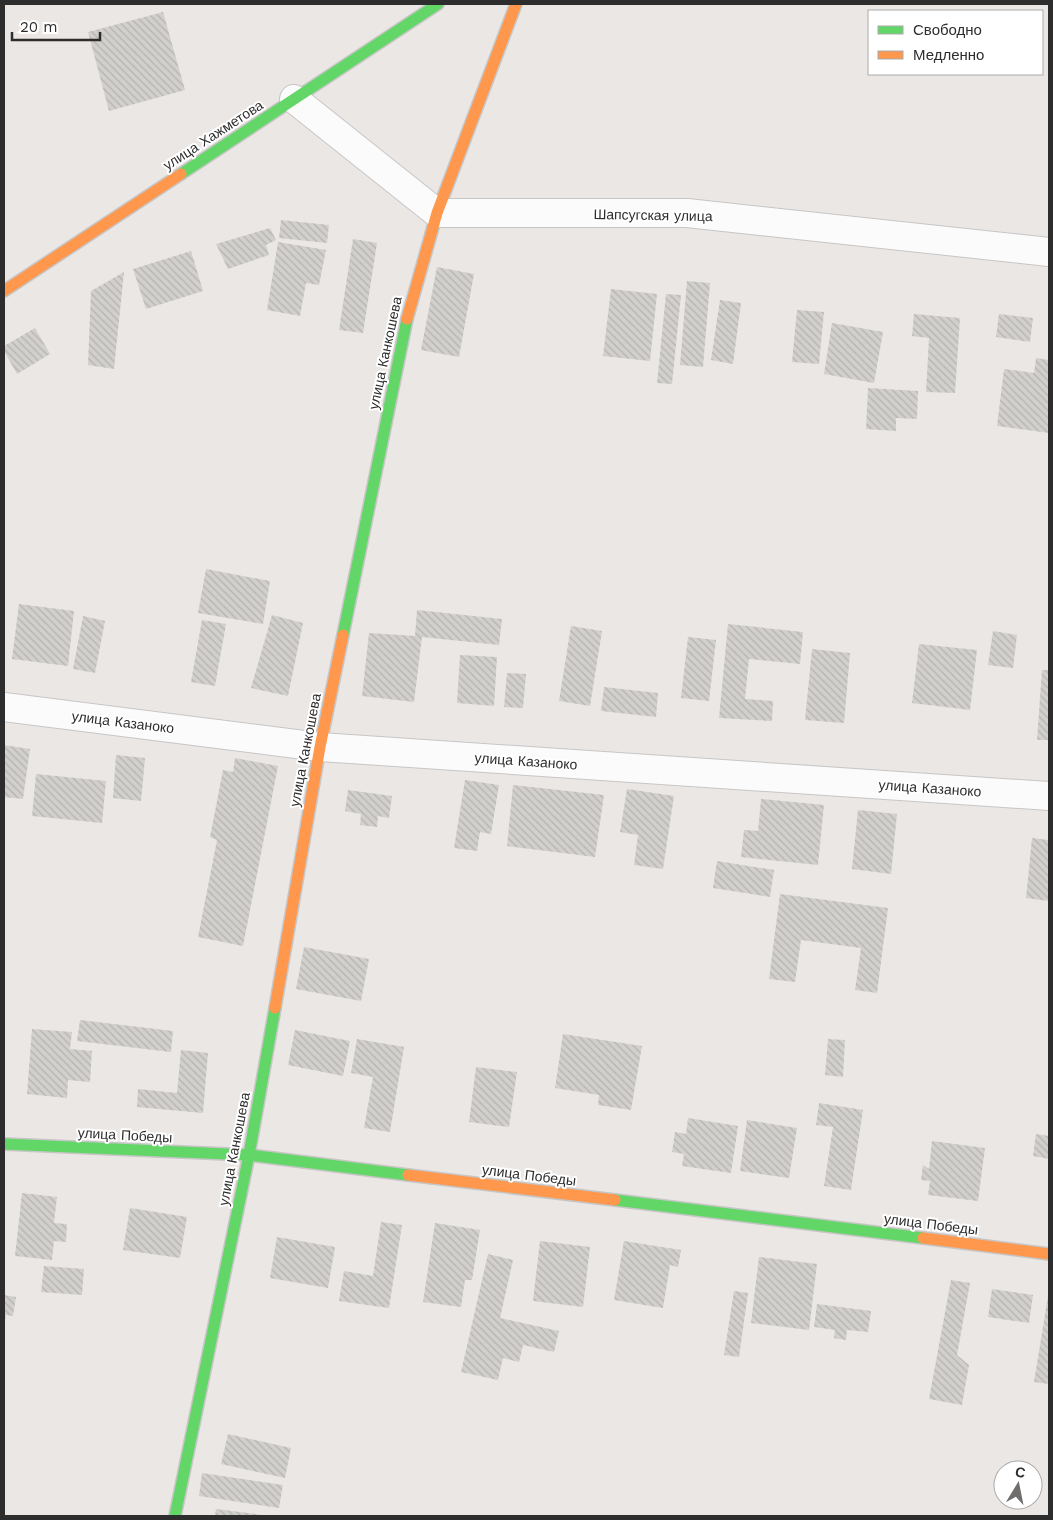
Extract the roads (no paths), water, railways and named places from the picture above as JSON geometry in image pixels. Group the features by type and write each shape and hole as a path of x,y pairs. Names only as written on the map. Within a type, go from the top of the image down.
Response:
{"street":[{"name":"улица Хажметова","path":"4,291 438,4"},
{"name":"улица Канкошева","path":"175,1516 249,1155 320,747 406,321 437,213 516,4"},
{"path":"294,99 437,213"},
{"name":"Шапсугская улица","path":"437,213 687,213 1049,252"},
{"name":"улица Казаноко","path":"4,707 320,747 1049,796"},
{"name":"улица Победы","path":"4,1144 249,1155 1049,1254"}]}
